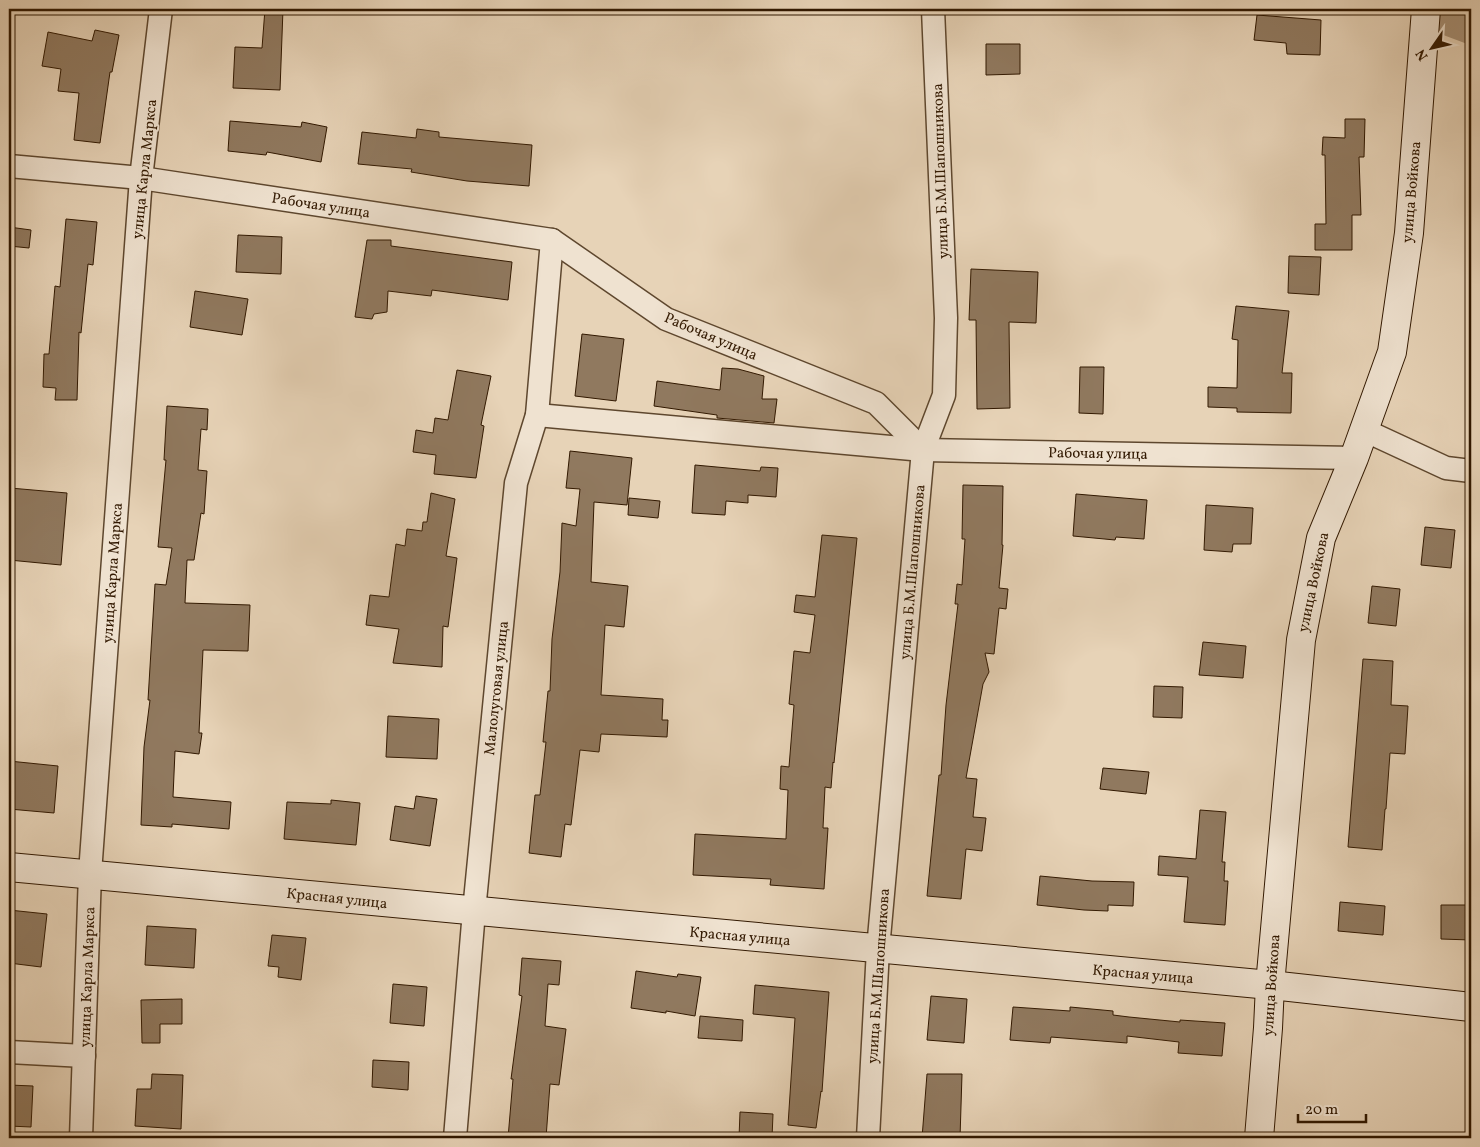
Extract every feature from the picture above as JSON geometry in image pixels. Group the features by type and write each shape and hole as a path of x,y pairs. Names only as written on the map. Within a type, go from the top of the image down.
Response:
{"street":[{"name":"улица Карла Маркса","path":"81,1138 90,874 141,178 161,9"},
{"name":"улица Б.М.Шапошникова","path":"868,1138 878,949 923,450 944,395 946,318 933,9"},
{"name":"улица Войкова","path":"1260,1138 1270,985 1301,640 1321,538 1354,458 1392,352 1409,232 1426,9"},
{"name":"Рабочая улица","path":"9,166 141,178 552,240 666,319 876,403 923,450 1354,458"},
{"name":"Малолуговая улица","path":"455,1138 474,911 516,483 537,415 552,240"},
{"path":"537,415 923,450"},
{"path":"1364,430 1446,468 1471,471"},
{"name":"Красная улица","path":"9,867 1270,985 1471,1007"},
{"path":"9,1052 84,1056"}],"building":[{"path":"265,9 283,9 280,90 233,88 235,47 262,48"},
{"path":"1257,15 1321,20 1320,55 1287,54 1286,43 1254,40"},
{"path":"95,30 119,35 112,72 110,72 100,143 74,140 79,93 58,91 61,69 42,66 48,32 92,41"},
{"path":"986,44 1020,44 1020,74 986,75"},
{"path":"1345,119 1365,119 1364,157 1359,157 1361,215 1352,215 1352,250 1315,250 1315,224 1326,224 1325,155 1322,155 1323,137 1345,138"},
{"path":"230,121 301,127 302,122 327,127 321,162 267,152 266,155 228,151"},
{"path":"417,129 439,132 439,137 532,145 529,186 467,181 411,172 412,169 358,164 362,132 416,138"},
{"path":"66,219 97,222 93,265 88,264 81,333 79,332 77,400 55,400 56,388 43,387 44,354 49,354 55,286 60,287"},
{"path":"9,227 31,230 29,248 9,246"},
{"path":"238,235 282,237 281,274 236,272"},
{"path":"367,240 391,240 391,246 512,262 508,300 432,290 431,296 388,291 387,312 374,314 372,319 355,317"},
{"path":"1289,256 1321,257 1319,295 1288,293"},
{"path":"971,269 1038,272 1036,323 1009,322 1010,408 977,409 976,320 969,320"},
{"path":"195,291 248,299 242,335 190,327"},
{"path":"1236,306 1289,311 1282,373 1292,373 1291,413 1237,412 1237,408 1208,407 1208,387 1237,388 1238,340 1232,339"},
{"path":"582,334 624,339 616,401 575,396"},
{"path":"1080,367 1104,367 1103,414 1079,413"},
{"path":"722,368 738,369 764,376 762,399 777,399 774,423 717,418 717,415 654,406 657,381 720,390"},
{"path":"457,370 491,376 481,425 484,426 476,478 434,474 436,455 413,452 416,430 433,433 435,418 448,420"},
{"path":"167,406 208,409 207,430 201,429 198,470 207,471 204,514 201,513 194,560 187,560 185,603 250,605 248,651 203,650 199,733 202,733 199,754 175,751 173,797 231,802 229,829 172,824 172,827 141,825 144,747 150,700 148,700 155,584 166,585 172,548 158,547 166,460 164,460"},
{"path":"570,451 632,458 627,505 594,502 591,582 628,586 624,627 605,625 601,695 663,699 662,720 668,720 667,737 601,734 599,752 580,750 571,825 565,824 561,857 529,853 535,795 540,795 546,742 543,742 548,691 550,691 552,639 560,572 562,523 576,526 580,489 566,488"},
{"path":"695,465 760,471 761,467 778,468 776,497 748,495 748,503 726,501 725,515 692,513"},
{"path":"963,485 1003,486 1003,545 999,588 1008,589 1006,609 999,608 994,654 985,653 989,672 983,684 966,778 977,779 973,817 986,818 982,851 966,849 961,899 927,896 958,604 955,604 957,584 962,585 965,539 962,539"},
{"path":"10,488 67,493 61,565 9,560"},
{"path":"431,493 455,499 446,556 457,558 448,627 443,626 442,667 393,663 399,629 366,625 370,595 389,597 396,544 405,546 407,529 422,531 423,522 427,522"},
{"path":"1076,494 1147,500 1144,539 1116,537 1115,540 1073,536"},
{"path":"629,498 660,501 658,518 628,515"},
{"path":"1206,505 1253,508 1251,544 1233,544 1232,552 1204,550"},
{"path":"1425,527 1455,530 1451,568 1421,565"},
{"path":"822,535 857,538 831,788 825,787 823,828 828,828 824,889 770,885 771,879 693,875 695,834 786,839 788,790 780,789 781,766 789,767 794,705 789,704 794,651 810,653 815,615 794,612 796,595 815,597"},
{"path":"1372,586 1400,589 1396,626 1368,623"},
{"path":"1203,642 1246,646 1243,678 1199,675"},
{"path":"1363,659 1393,661 1391,705 1408,706 1405,754 1390,753 1382,850 1348,847"},
{"path":"1154,686 1183,687 1182,718 1153,717"},
{"path":"388,716 439,719 437,759 386,757"},
{"path":"9,761 58,766 54,813 9,809"},
{"path":"1103,768 1149,772 1146,794 1100,789"},
{"path":"416,796 437,799 430,846 390,840 395,806 414,809"},
{"path":"331,800 360,803 356,845 284,839 287,802 331,804"},
{"path":"1200,810 1226,812 1222,862 1225,862 1224,881 1228,881 1225,925 1184,922 1188,877 1158,875 1159,856 1196,859"},
{"path":"1040,876 1092,881 1134,882 1133,906 1108,905 1108,911 1037,905"},
{"path":"1340,902 1385,906 1383,935 1338,931"},
{"path":"1441,905 1471,905 1471,940 1441,939"},
{"path":"9,910 47,914 41,967 9,963"},
{"path":"147,926 196,929 194,968 145,965"},
{"path":"272,935 306,938 301,980 278,977 279,967 268,966"},
{"path":"522,958 561,961 559,985 548,984 545,1026 566,1029 559,1085 550,1084 546,1138 508,1138 513,1079 511,1079 522,996 519,995"},
{"path":"636,971 677,977 678,974 701,977 695,1016 631,1008"},
{"path":"393,984 427,987 424,1026 390,1023"},
{"path":"755,985 829,992 822,1092 816,1128 788,1125 795,1018 753,1014"},
{"path":"931,996 967,999 964,1043 927,1040"},
{"path":"182,999 182,1024 160,1024 160,1043 142,1043 141,1000"},
{"path":"1013,1007 1070,1011 1070,1007 1113,1011 1113,1015 1129,1017 1180,1022 1180,1020 1225,1023 1222,1056 1178,1053 1179,1042 1127,1036 1127,1043 1051,1037 1050,1043 1010,1040"},
{"path":"700,1016 743,1020 742,1041 698,1038"},
{"path":"373,1060 409,1062 408,1090 372,1087"},
{"path":"152,1074 183,1075 181,1129 135,1126 137,1089 151,1089"},
{"path":"927,1074 962,1074 960,1138 922,1138"},
{"path":"9,1085 33,1086 31,1127 9,1126"},
{"path":"740,1112 773,1114 772,1138 739,1138"}],"waterway":[{"path":"1431,9 1471,24"}]}
